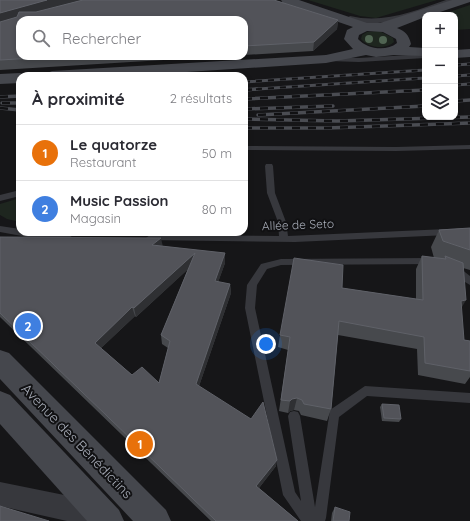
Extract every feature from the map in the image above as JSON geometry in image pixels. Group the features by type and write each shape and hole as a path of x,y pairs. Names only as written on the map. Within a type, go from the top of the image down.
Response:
{"street":[{"path":"428,12 460,0"},
{"path":"282,2 315,9 366,27"},
{"path":"282,2 345,26 352,38 367,50"},
{"path":"331,58 352,38 359,28 389,26 422,14"},
{"path":"114,72 331,58 367,50 382,52 399,43 406,25 422,16"},
{"path":"381,27 399,43 422,53"},
{"path":"458,54 470,53"},
{"path":"0,79 16,78"},
{"name":"Avenue des Bénédictins","path":"0,361 155,521"},
{"path":"0,404 103,516"},
{"path":"0,494 103,516"}],"lane":[{"path":"315,9 354,20 379,22 460,0"},
{"path":"331,58 359,60 422,53"},
{"path":"248,148 396,149 470,147"},
{"path":"268,166 271,193 282,222 284,239"},
{"path":"0,198 16,194"},
{"path":"2,228 16,230"},
{"name":"Allée de Seto","path":"140,238 284,239 470,231"},
{"path":"65,236 77,238"},
{"path":"310,521 289,494 250,308 252,285 264,266 281,262 428,261 458,272 470,281"},
{"path":"314,521 320,518 334,414 344,406 365,391 470,398"},
{"path":"294,416 310,521"}],"shaded area":[{"path":"308,0 437,0 376,18 360,16"},
{"path":"470,5 470,29 458,30 458,12 449,12"},
{"path":"379,31 393,38 394,42 391,45 377,47 364,42 361,39 362,35 367,32"},
{"path":"16,199 16,221 7,219 0,215 0,204"}],"building":[{"path":"0,0 47,0 0,13"},
{"path":"83,0 274,0 338,20 314,42 248,46 248,16 17,16 19,12 36,12"},
{"path":"16,17 16,59 0,60 0,22"},
{"path":"470,228 470,250 443,241 439,230"},
{"path":"0,237 161,238 152,245 225,253 215,281 230,284 196,384 251,419 263,402 277,460 256,486 298,521 216,521 0,313","holes":["195,253 161,335 170,341 159,383 142,367 132,375 95,343 132,307 134,308"]},
{"path":"422,256 446,259 445,256 463,263 466,300 461,301 464,340 470,341 470,371 425,363 424,337 339,321 331,409 304,404 302,400 297,398 290,401 281,400 290,337 280,335 294,258 343,265 342,288 423,300"},
{"path":"382,404 399,405 401,419 384,418"},
{"path":"0,506 49,521 0,521"},
{"path":"335,507 350,512 349,521 333,521"}],"railway":[{"path":"458,65 470,64"},
{"path":"248,82 422,70"},
{"path":"458,76 470,75"},
{"path":"248,90 422,78"},
{"path":"458,85 470,84"},
{"path":"248,90 257,89"},
{"path":"248,99 422,90"},
{"path":"0,97 16,96"},
{"path":"458,101 470,100"},
{"path":"2,103 16,103"},
{"path":"248,109 333,106"},
{"path":"258,115 422,106"},
{"path":"0,108 16,110"},
{"path":"248,119 337,121 470,117"},
{"path":"248,128 327,128 470,123"}],"place":[{"name":"Music Passion","path":"28,326"},
{"name":"Le quatorze","path":"140,444"}]}
